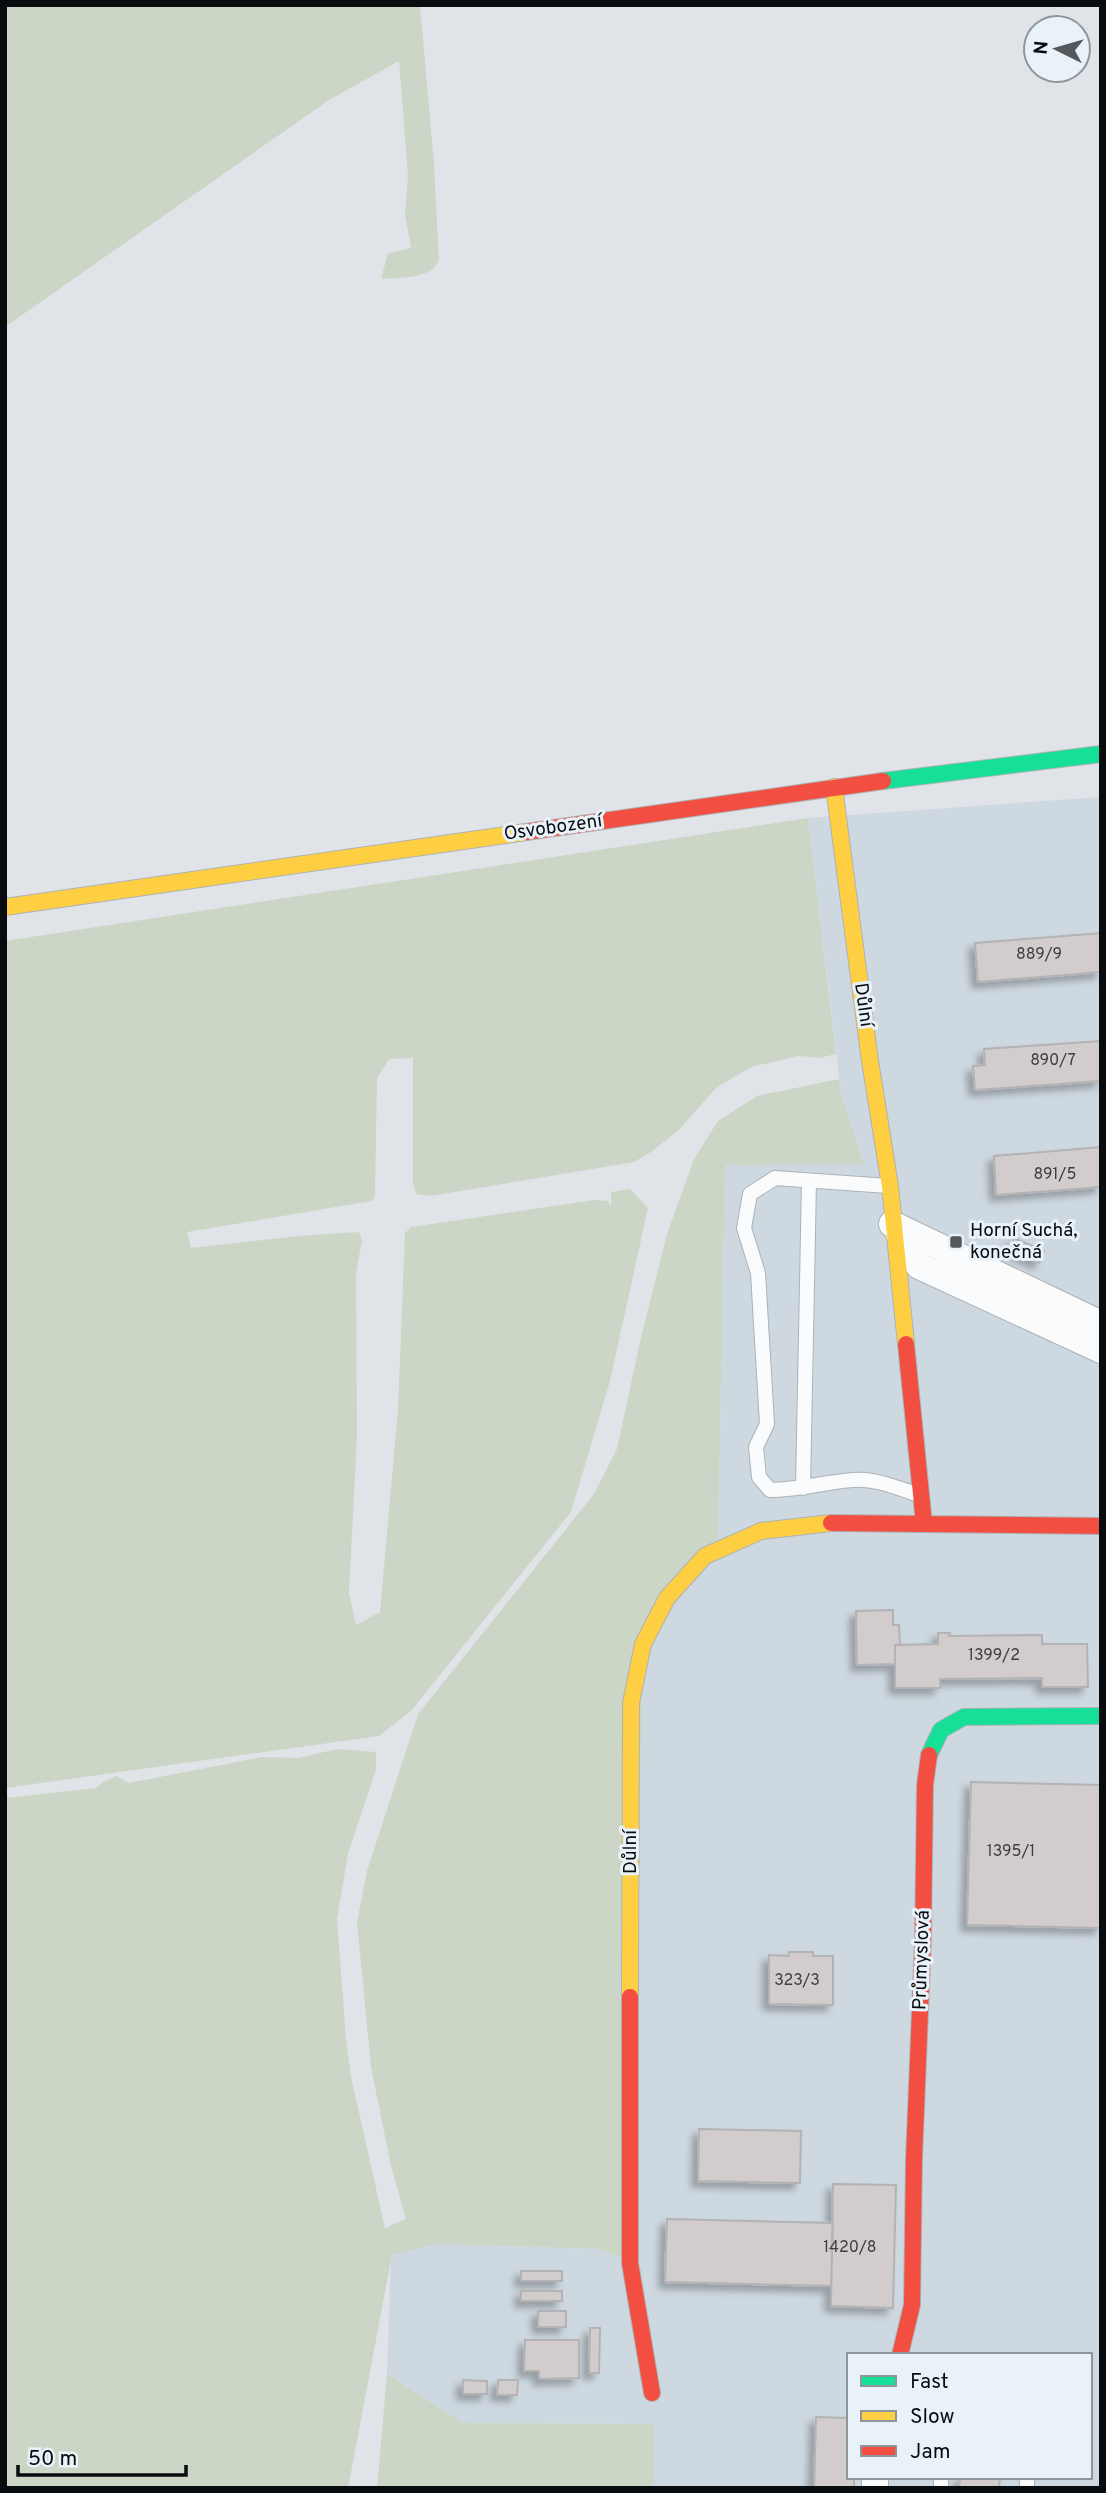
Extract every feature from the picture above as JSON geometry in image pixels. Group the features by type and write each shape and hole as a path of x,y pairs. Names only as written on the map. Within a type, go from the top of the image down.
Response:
{"street":[{"name":"Osvobození","path":"5,907 834,787 1101,754"},
{"name":"Důlní","path":"834,787 870,1061 890,1186 924,1524"},
{"path":"892,1224 1101,1324"},
{"path":"892,1224 919,1266 1101,1350"},
{"name":"Důlní","path":"652,2393 630,2263 631,1703 643,1644 667,1598 705,1556 761,1531 830,1523 1101,1526"},
{"name":"Průmyslová","path":"900,2353 912,2305 925,1785 930,1751 942,1730 964,1717 1101,1716"}],"lane":[{"path":"890,1186 775,1178 750,1194 744,1228 758,1273 767,1424 756,1447 759,1476 771,1490 855,1480 876,1482 921,1496"},
{"path":"803,1488 809,1181"}],"shaded area":[{"path":"1101,797 1101,2488 653,2488 653,2424 463,2423 387,2374 391,2255 437,2244 600,2249 629,2262 643,1644 718,1550 725,1165 864,1163 841,1091 808,818"}],"green space":[{"path":"5,5 420,5 434,163 439,261 421,275 381,279 388,253 411,248 405,215 408,175 399,61 329,100 5,327"},
{"path":"808,818 836,1054 819,1058 799,1056 751,1067 716,1088 678,1131 634,1162 430,1196 416,1194 413,1184 413,1058 389,1059 377,1078 375,1196 372,1201 187,1232 191,1248 359,1232 362,1240 356,1274 357,1437 349,1593 356,1625 380,1612 398,1409 405,1233 411,1227 594,1200 608,1201 611,1206 611,1192 630,1189 648,1208 610,1381 571,1512 411,1711 379,1736 5,1788 5,941"},
{"path":"839,1079 864,1164 725,1165 718,1550 643,1644 630,2263 600,2249 437,2244 392,2255 348,2488 5,2488 5,1798 96,1788 116,1776 129,1783 263,1757 298,1758 337,1749 376,1752 376,1770 348,1854 337,1919 351,2077 385,2228 406,2219 391,2166 371,2067 357,1922 367,1871 418,1714 594,1494 617,1449 667,1234 694,1159 718,1121 757,1096"},
{"path":"387,2374 463,2423 654,2424 653,2488 377,2488"}],"building":[{"path":"1101,933 1101,972 978,982 975,943"},
{"path":"1101,1041 1101,1081 975,1090 973,1066 985,1065 984,1049"},
{"path":"1101,1147 1101,1187 996,1195 994,1156"},
{"path":"1014,1238 1044,1251 1039,1263 1009,1249"},
{"path":"893,1610 893,1625 899,1625 900,1645 895,1645 895,1664 857,1665 856,1611"},
{"path":"938,1633 950,1633 949,1636 1042,1635 1042,1644 1087,1644 1088,1687 1042,1687 1042,1678 940,1679 940,1688 895,1688 895,1645 938,1644"},
{"path":"971,1782 1101,1785 1101,1928 967,1925"},
{"path":"789,1952 813,1952 813,1956 833,1956 833,2005 769,2004 769,1955 789,1956"},
{"path":"699,2129 801,2131 800,2183 698,2181"},
{"path":"833,2184 896,2185 893,2308 831,2306"},
{"path":"667,2219 833,2223 831,2286 665,2282"},
{"path":"521,2271 562,2271 562,2281 521,2281"},
{"path":"521,2291 562,2291 562,2301 521,2301"},
{"path":"538,2311 566,2311 566,2327 538,2327"},
{"path":"590,2328 600,2328 599,2373 589,2373"},
{"path":"525,2340 579,2340 579,2378 539,2379 539,2371 524,2371"},
{"path":"463,2380 487,2381 487,2394 463,2394"},
{"path":"498,2380 518,2380 517,2395 497,2395"},
{"path":"816,2417 847,2418 847,2479 854,2479 854,2488 814,2488"},
{"path":"960,2479 1000,2479 999,2488 959,2488"}],"traffic: fast":[{"path":"883,781 1101,754"},
{"path":"929,1755 941,1730 964,1717 1101,1716"}],"traffic: slow":[{"path":"834,787 870,1061 890,1186 906,1344"},
{"path":"5,907 526,832"},
{"path":"630,1997 631,1703 643,1644 667,1598 705,1556 761,1531 831,1523"}],"traffic: jam":[{"path":"526,832 883,781"},
{"path":"906,1344 924,1524"},
{"path":"831,1523 1101,1526"},
{"path":"900,2353 912,2305 925,1785 929,1755"},
{"path":"630,1997 630,2263 652,2393"}],"place":[{"name":"Horní Suchá, konečná","path":"956,1242"}]}
